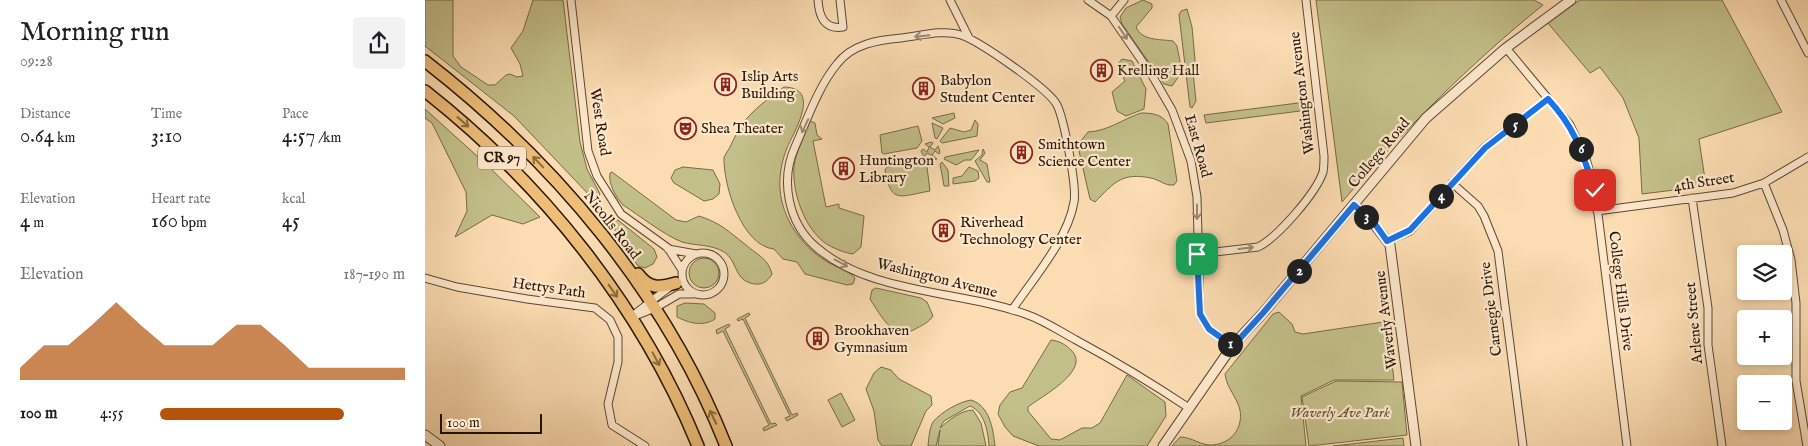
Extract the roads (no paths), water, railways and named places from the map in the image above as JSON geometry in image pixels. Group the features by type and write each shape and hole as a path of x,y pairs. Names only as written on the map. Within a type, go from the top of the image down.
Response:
{"highway":[{"name":"Nicolls Road","path":"425,61 498,121 571,198 609,244 652,305 688,366 726,446"},
{"name":"CR 97","path":"425,91 476,133 521,177 577,242 632,317 667,379 698,446"},
{"path":"571,198 606,230 647,284 660,287 676,283"}],"street":[{"name":"West Road","path":"571,0 589,151 597,176 621,214 668,248 682,271"},
{"path":"818,0 822,20 831,27 843,27 840,0"},
{"name":"Washington Avenue","path":"950,0 959,23 969,39"},
{"name":"East Road","path":"1088,0 1111,16 1153,77 1177,121 1191,161 1197,196 1200,314 1209,329 1233,346"},
{"path":"1111,16 1124,0"},
{"name":"Washington Avenue","path":"1197,254 1258,247 1266,243 1282,230 1312,191 1323,172 1324,156 1305,0"},
{"name":"College Road","path":"1163,446 1233,346 1263,313 1426,118 1506,48 1571,0"},
{"path":"1781,0 1808,53"},
{"name":"Washington Avenue","path":"1012,310 1069,224 1074,203 1075,184 1058,107 1046,91 969,39 956,33 872,42 857,47 837,63 790,157 787,188 795,219 815,247 845,265 869,276 1012,310 1044,322 1123,366 1189,408"},
{"name":"College Hills Drive","path":"1506,48 1570,125 1586,159 1595,190 1627,446"},
{"path":"1387,241 1410,230 1485,148 1548,99"},
{"name":"4th Street","path":"1597,211 1733,193 1764,183 1808,157"},
{"name":"Carnegie Drive","path":"1452,183 1478,206 1485,216 1498,251 1523,446"},
{"path":"1764,183 1783,230 1791,260 1796,303 1796,381 1807,446"},
{"name":"Arlene Street","path":"1692,198 1708,308 1708,345 1722,446"},
{"name":"Waverly Avenue","path":"1354,205 1375,224 1391,245 1416,446"},
{"name":"West Road","path":"668,248 696,254"},
{"path":"632,317 652,305 679,294 707,295 719,289 725,278 723,265 708,253 696,254 686,261 676,283 652,305"},
{"path":"682,271 687,288 695,294"},
{"name":"Hettys Path","path":"425,278 474,290 595,308 610,320 619,338 619,362 608,404 612,424 645,446"},
{"path":"425,435 440,446"}],"place":[{"name":"Krelling Hall","path":"1101,70"},
{"name":"Islip Arts Building","path":"725,85"},
{"name":"Babylon Student Center","path":"924,89"},
{"name":"Shea Theater","path":"685,128"},
{"name":"Smithtown Science Center","path":"1022,153"},
{"name":"Huntington Library","path":"843,169"},
{"name":"Riverhead Technology Center","path":"944,231"},
{"name":"Brookhaven Gymnasium","path":"818,339"}],"park label":[{"name":"Waverly Ave Park","path":"1340,412"}]}
